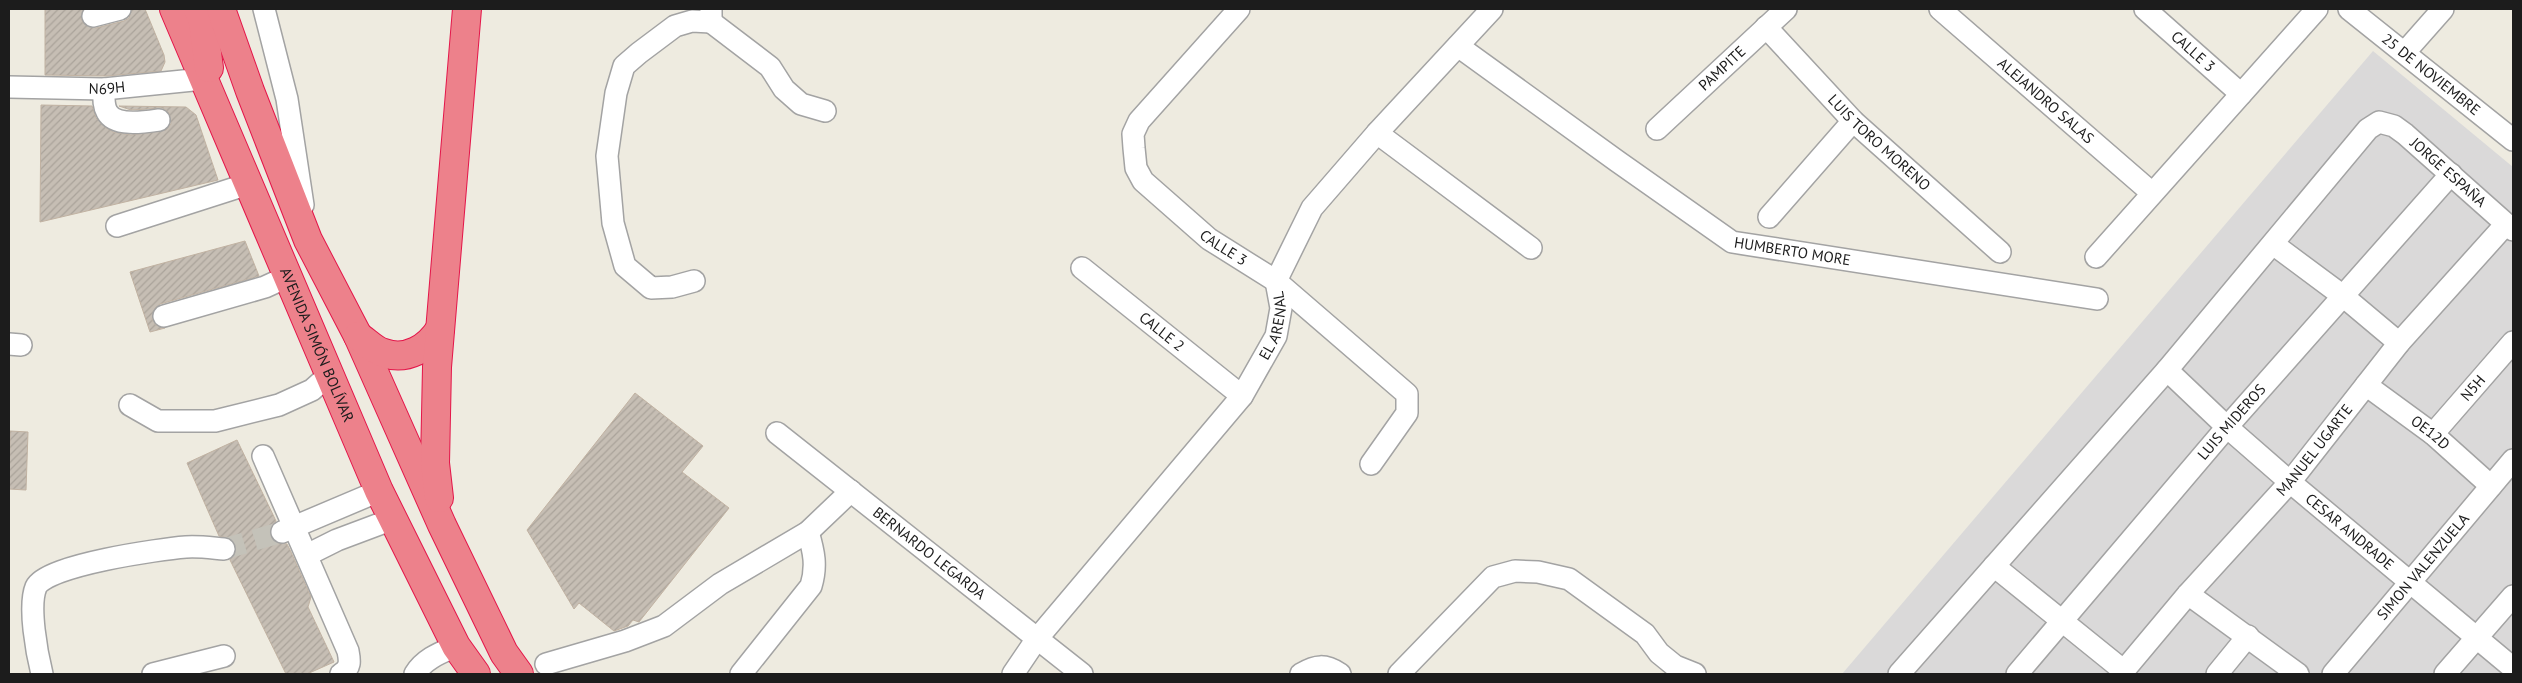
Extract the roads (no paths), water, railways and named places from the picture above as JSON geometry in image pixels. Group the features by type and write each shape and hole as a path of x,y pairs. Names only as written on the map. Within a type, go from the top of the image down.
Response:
{"highway":[{"name":"AVENIDA SIMÓN BOLÍVAR","path":"174,9 331,373 379,491 456,646 476,674"},
{"path":"198,9 203,22 208,90"},
{"path":"221,9 250,91 308,240 358,336 442,525 504,653 519,674"},
{"path":"442,525 435,463 440,329 467,9"},
{"path":"358,336 382,353 401,355 410,354 428,344 440,329"}],"street":[{"path":"93,16 120,9"},
{"path":"264,9 287,100 308,240"},
{"name":"CALLE 3","path":"1239,9 1138,121 1134,134 1136,168 1143,181 1210,239 1276,280 1292,297 1407,394 1407,413 1371,464"},
{"name":"EL ARENAL","path":"1013,674 1036,640 1242,396 1276,336 1281,308 1276,280 1312,208 1378,132 1492,9"},
{"name":"PAMPITE","path":"1657,129 1786,9"},
{"name":"ALEJANDRO SALAS","path":"1940,9 2152,193"},
{"name":"CALLE 3","path":"2145,9 2241,94"},
{"path":"2096,257 2317,9"},
{"name":"25 DE NOVIEMBRE","path":"2349,9 2513,140"},
{"path":"2405,52 2443,9"},
{"path":"694,281 672,287 652,288 625,266 613,223 607,156 616,93 624,66 675,26 711,15 770,67 784,89 801,104 825,111"},
{"name":"LUIS TORO MORENO","path":"1766,27 1853,121 2000,252"},
{"name":"HUMBERTO MORE","path":"1458,46 1732,242 2097,299"},
{"name":"N69H","path":"9,87 208,90"},
{"path":"104,89 104,105 108,114 115,119 129,122 159,120"},
{"path":"1769,216 1853,121"},
{"name":"JORGE ESPAÑA","path":"2273,244 2368,129 2379,122 2394,126 2405,134 2510,227"},
{"path":"1378,132 1531,248"},
{"name":"LUIS MIDEROS","path":"2017,674 2227,427 2451,174"},
{"path":"117,226 248,184"},
{"name":"MANUEL UGARTE","path":"2122,673 2188,594 2290,482 2399,343 2510,227"},
{"path":"1899,674 2167,370 2273,244 2343,296 2399,343"},
{"name":"CALLE 2","path":"1082,268 1242,396"},
{"path":"164,316 265,287 289,276"},
{"name":"N5H","path":"2433,434 2513,342"},
{"name":"CESAR ANDRADE","path":"2167,370 2227,427 2290,482 2513,668"},
{"path":"130,405 158,421 215,421 279,405 312,390 331,373"},
{"name":"OE12D","path":"2366,385 2433,434 2491,486"},
{"name":"BERNARDO LEGARDA","path":"777,433 1036,640 1082,674"},
{"path":"263,456 289,530 307,555 348,651 349,668 341,674"},
{"name":"SIMON VALENZUELA","path":"2333,674 2513,460"},
{"path":"289,530 379,491"},
{"path":"546,664 625,641 664,626 720,584 808,532 851,491"},
{"path":"307,555 337,540 393,519"},
{"path":"741,674 810,586 816,571 815,556 808,532"},
{"path":"42,674 35,645 34,603 35,588 40,581 57,572 118,556 188,547 224,549"},
{"path":"1994,566 2122,673"},
{"path":"1399,674 1493,577 1516,571 1538,572 1569,578 1644,634 1659,653 1674,666 1695,674"},
{"path":"2188,594 2298,674"},
{"path":"2445,674 2513,596"},
{"path":"2217,674 2248,636"},
{"path":"415,674 420,666 434,655 456,646"},
{"path":"154,674 224,656"},
{"path":"1301,674 1321,666 1331,668 1340,674"}],"tunnel":[{"path":"224,549 282,532"}]}
